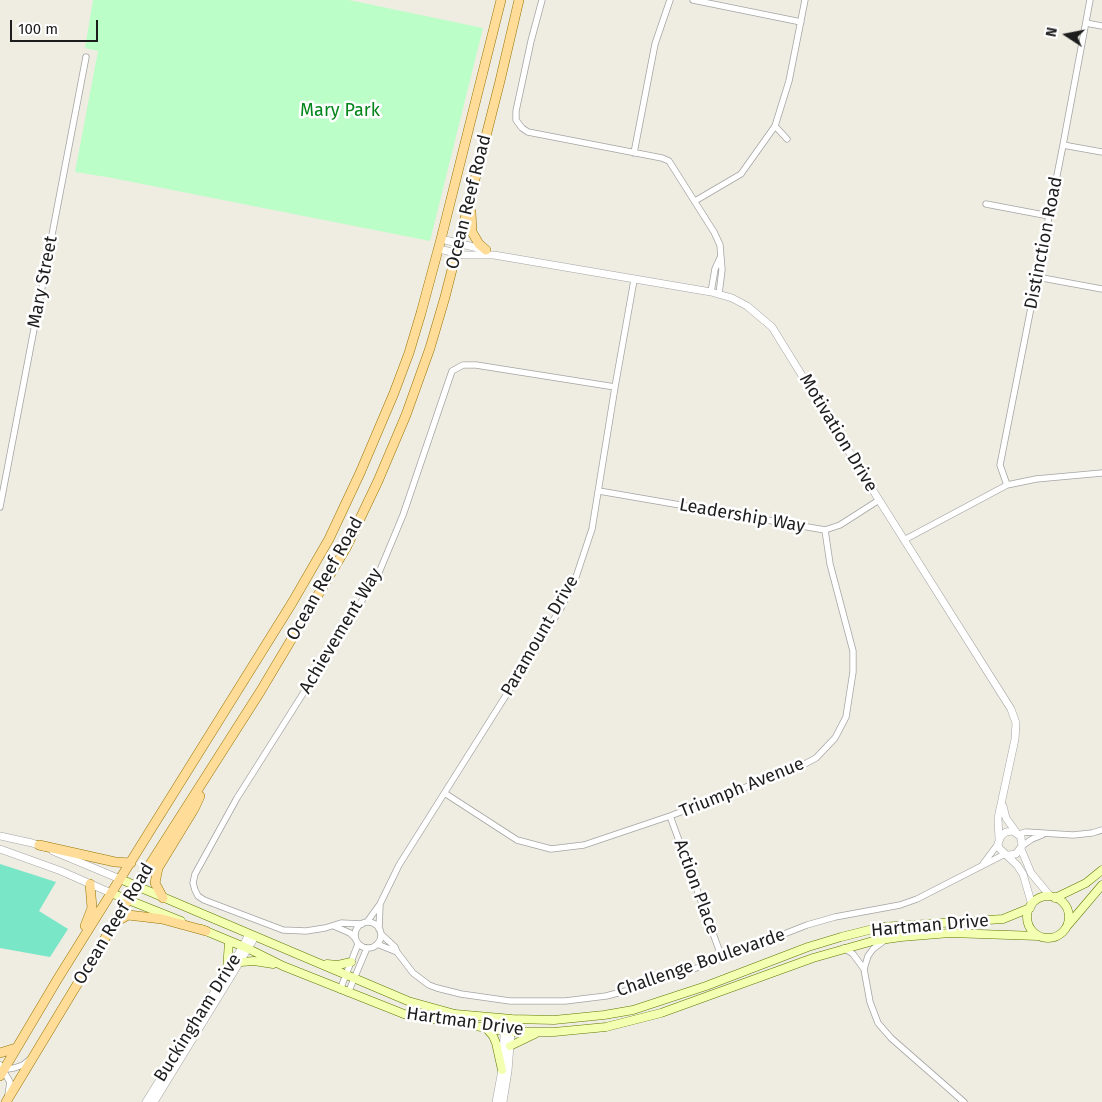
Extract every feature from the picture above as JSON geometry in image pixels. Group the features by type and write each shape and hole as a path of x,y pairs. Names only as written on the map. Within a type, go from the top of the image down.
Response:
{"main road":[{"name":"Ocean Reef Road","path":"1,1070 292,603 329,539 360,473 394,393 414,337 440,244 501,0"},
{"name":"Ocean Reef Road","path":"7,1101 137,886 265,684 346,548 378,481 406,415 427,356 458,249 519,0"},
{"path":"472,194 472,232 479,244 486,250"},
{"path":"163,898 155,883 158,868 194,809 211,770"},
{"path":"38,845 115,862 131,863"},
{"path":"1102,870 1086,883 1053,897 1043,897 1031,906 1028,913 1028,924 1038,936 1053,938 1062,933 1102,885"},
{"name":"Hartman Drive","path":"120,880 417,1004 455,1014 508,1019 554,1020 633,1010 706,986 808,947 841,937 881,928 1003,918 1031,906"},
{"path":"57,980 90,914 92,902 90,884"},
{"name":"Hartman Drive","path":"111,893 229,940 283,966 404,1014 507,1032 539,1032 606,1027 661,1014 844,948 887,939 950,933 1038,936"},
{"path":"1053,897 1066,906 1069,912 1068,925"},
{"path":"116,923 128,915 162,919 206,931"},
{"path":"227,971 229,940"},
{"path":"241,962 254,961 283,966"},
{"path":"320,964 338,965 351,962"},
{"path":"487,1029 496,1043 502,1070"},
{"path":"510,1046 539,1032"},
{"path":"0,1053 16,1048"}],"street":[{"path":"542,0 529,49 516,111 516,120 528,132 669,161 714,232 720,245 722,270 719,294"},
{"path":"634,153 655,44 670,0"},
{"path":"693,0 801,22"},
{"path":"695,201 741,174 775,126 789,81 805,0"},
{"name":"Distinction Road","path":"1006,485 1000,465 1090,0"},
{"path":"1086,23 1102,26"},
{"name":"Mary Street","path":"0,506 86,57"},
{"path":"775,126 787,139"},
{"path":"1063,145 1102,152"},
{"path":"986,204 1049,216"},
{"name":"Motivation Drive","path":"440,244 458,249 711,292 732,298 747,306 772,327 1011,709 1016,723 1015,739 998,822 999,841"},
{"name":"Motivation Drive","path":"458,249 486,250 494,255"},
{"path":"711,292 715,269 720,258"},
{"path":"1037,277 1102,289"},
{"name":"Paramount Drive","path":"365,923 380,904 399,865 446,794 561,608 575,580 592,529 634,280"},
{"name":"Achievement Way","path":"365,923 341,923 306,931 283,930 204,900 198,896 195,890 194,874 237,798 378,575 403,515 452,371 463,365 476,365 615,387"},
{"path":"904,540 1006,485 1036,479 1102,473"},
{"name":"Leadership Way","path":"599,491 825,530 840,525 879,500"},
{"name":"Triumph Avenue","path":"446,794 517,840 551,849 584,845 670,816 801,766 816,758 835,738 846,717 853,672 853,651 830,564 825,530"},
{"name":"Motivation Drive","path":"1003,798 1006,818 1018,833"},
{"name":"Action Place","path":"670,816 722,958"},
{"path":"1031,906 1023,874 999,848 999,841 1006,832 1073,835 1102,830"},
{"path":"1018,833 1022,840 1022,848 1031,874 1053,897"},
{"path":"1007,855 1016,854 1036,837 1046,834"},
{"path":"0,836 38,845 120,880"},
{"name":"Challenge Boulevarde","path":"979,867 989,857 999,841"},
{"path":"0,849 61,871 111,893"},
{"name":"Challenge Boulevarde","path":"380,932 389,940 413,972 429,985 461,994 510,1001 565,1001 606,996 641,987 835,916 900,905 918,899 979,867 1007,855"},
{"name":"Paramount Drive","path":"380,904 378,918 380,932"},
{"path":"334,926 343,929 357,941 366,948 377,944 380,932 372,923 365,923 356,931 357,941 346,975 344,991"},
{"name":"Buckingham Drive","path":"154,1102 241,962 252,935"},
{"path":"864,969 868,956 873,949 887,939"},
{"name":"Challenge Boulevarde","path":"377,944 397,952"},
{"name":"Buckingham Drive","path":"146,1102 227,971 246,948"},
{"path":"344,991 354,979 366,948"},
{"path":"844,948 853,954 864,969 870,1002 878,1023 891,1038 964,1102"},
{"path":"496,1102 508,1019"},
{"path":"503,1102 510,1046 507,1032"},
{"path":"7,1101 10,1082 1,1070 23,1065 33,1057"}],"green space":[{"name":"Mary Park","path":"93,0 349,0 483,28 430,241 75,172 98,51 85,48"},
{"path":"0,864 56,882 39,911 68,929 50,957 0,948"}]}
